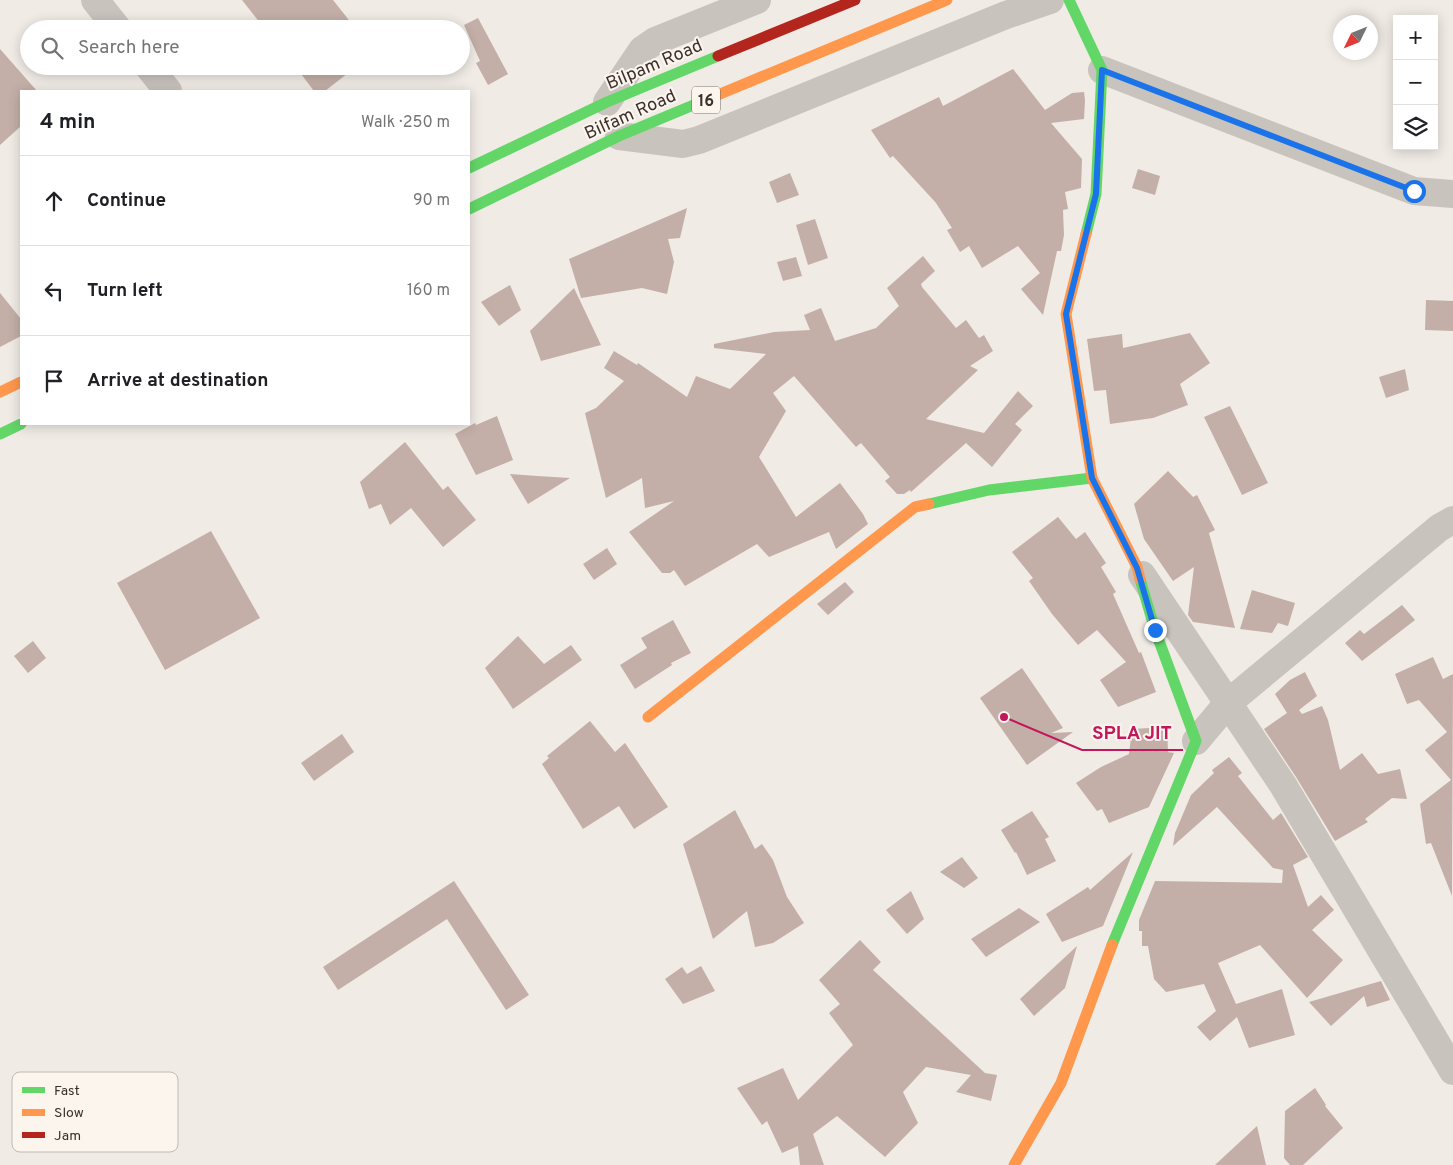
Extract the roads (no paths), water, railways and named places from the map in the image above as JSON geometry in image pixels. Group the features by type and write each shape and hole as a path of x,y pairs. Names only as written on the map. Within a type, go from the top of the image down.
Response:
{"street":[{"path":"95,0 111,20"},
{"path":"607,102 642,50 655,41 756,0"},
{"name":"Bilpam Road","path":"470,168 607,102 855,0"},
{"name":"Bilfam Road","path":"470,209 619,136 947,0"},
{"path":"619,136 683,144 699,140 1006,15 1050,0"},
{"path":"1070,0 1102,70 1096,194 1066,314 1092,478 1137,568 1283,785 1453,1071"},
{"path":"1102,70 1414,191 1453,194"},
{"path":"155,75 167,90"},
{"path":"0,392 20,382"},
{"path":"0,434 20,424"},
{"path":"648,717 915,507 989,490 1092,478"},
{"path":"1014,1165 1062,1083 1117,932 1196,741 1228,702 1439,528 1453,520"},
{"path":"1137,568 1155,630 1196,741"}],"place":[{"name":"SPLA JIT","path":"1004,717"}]}
